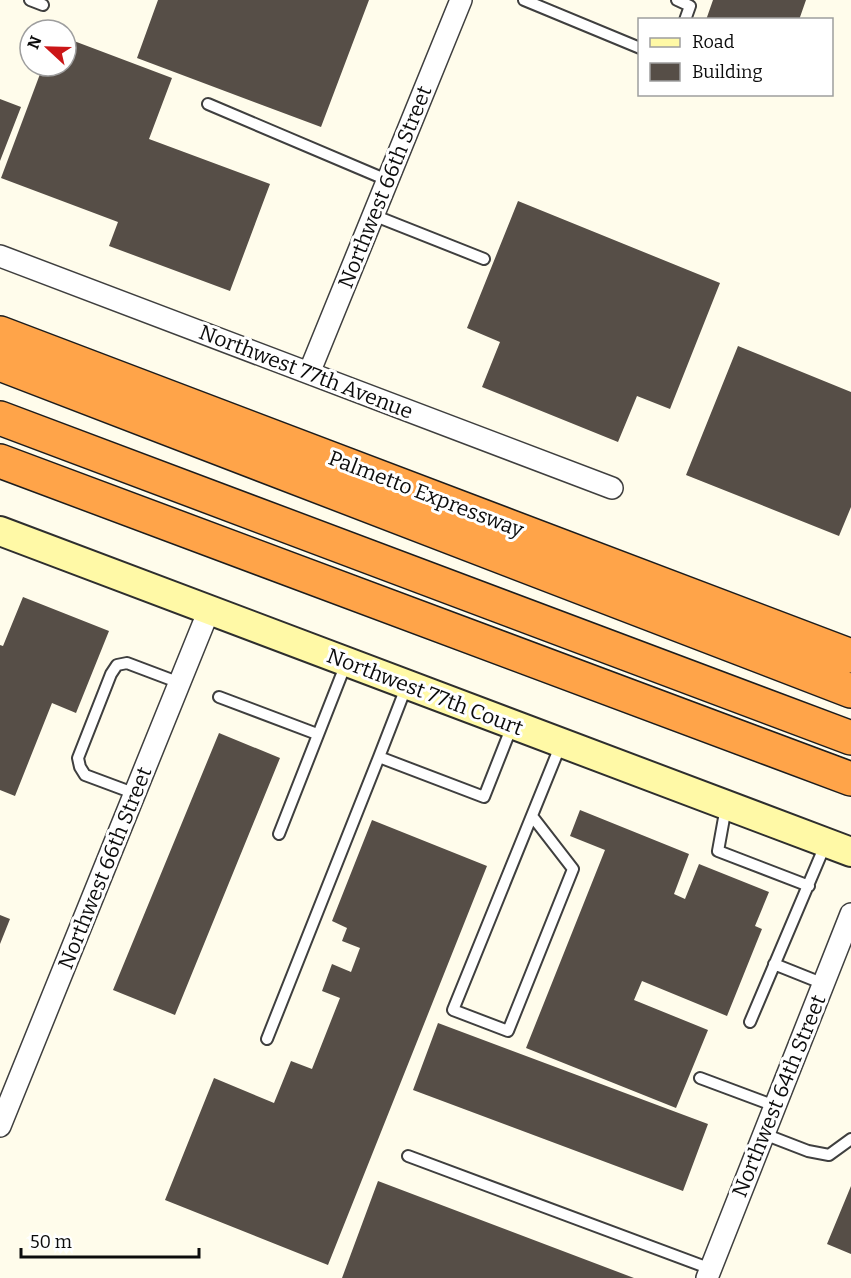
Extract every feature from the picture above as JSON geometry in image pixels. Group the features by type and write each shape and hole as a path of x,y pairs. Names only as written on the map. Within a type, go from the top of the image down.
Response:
{"highway":[{"name":"Palmetto Expressway","path":"0,333 851,656"},
{"path":"0,364 851,691"},
{"path":"0,418 851,738"},
{"path":"0,461 851,779"}],"street":[{"name":"Northwest 66th Street","path":"309,373 461,0"},
{"name":"Northwest 77th Avenue","path":"0,256 612,488"},
{"name":"Northwest 77th Court","path":"0,531 726,807 839,847"},
{"name":"Northwest 66th Street","path":"0,1126 210,610"},
{"name":"Northwest 64th Street","path":"709,1273 851,914"}],"lane":[{"path":"30,0 44,5"},
{"path":"524,0 638,48"},
{"path":"677,0 690,6 686,18"},
{"path":"208,104 387,180"},
{"path":"373,215 484,259"},
{"path":"279,834 347,661"},
{"path":"136,794 85,775 78,758 111,674 117,665 127,663 180,683"},
{"path":"267,1039 407,684"},
{"path":"219,697 317,734"},
{"path":"379,757 484,797 512,725"},
{"path":"532,816 573,869 508,1031 453,1010 561,744"},
{"path":"726,807 718,850 809,886"},
{"path":"750,1022 809,886 839,847"},
{"path":"774,964 824,984"},
{"path":"700,1078 775,1106"},
{"path":"764,1134 808,1151 829,1155 851,1139"},
{"path":"408,1156 709,1273"}],"building":[{"path":"158,0 369,0 321,127 137,58"},
{"path":"713,0 806,0 800,18 707,18"},
{"path":"78,43 172,78 149,139 270,184 230,291 109,246 118,222 1,178 38,78 78,78"},
{"path":"0,99 21,107 0,161"},
{"path":"518,201 720,283 670,409 637,396 618,442 482,387 500,342 467,328"},
{"path":"738,346 851,392 851,507 839,536 686,475"},
{"path":"23,597 109,631 76,713 52,703 15,796 0,790 0,645 3,646"},
{"path":"219,733 280,758 175,1015 113,990"},
{"path":"580,810 689,854 674,894 685,899 699,864 769,892 755,926 762,929 727,1016 642,981 634,1000 708,1030 676,1108 526,1048 605,850 570,836"},
{"path":"372,820 487,866 328,1265 165,1200 214,1078 274,1103 291,1061 312,1069 340,998 322,991 332,964 351,972 360,948 342,941 347,928 332,921"},
{"path":"0,915 10,919 0,944"},
{"path":"438,1023 708,1124 683,1191 413,1090"},
{"path":"378,1181 634,1278 342,1278"},
{"path":"851,1186 851,1254 827,1244"}]}
